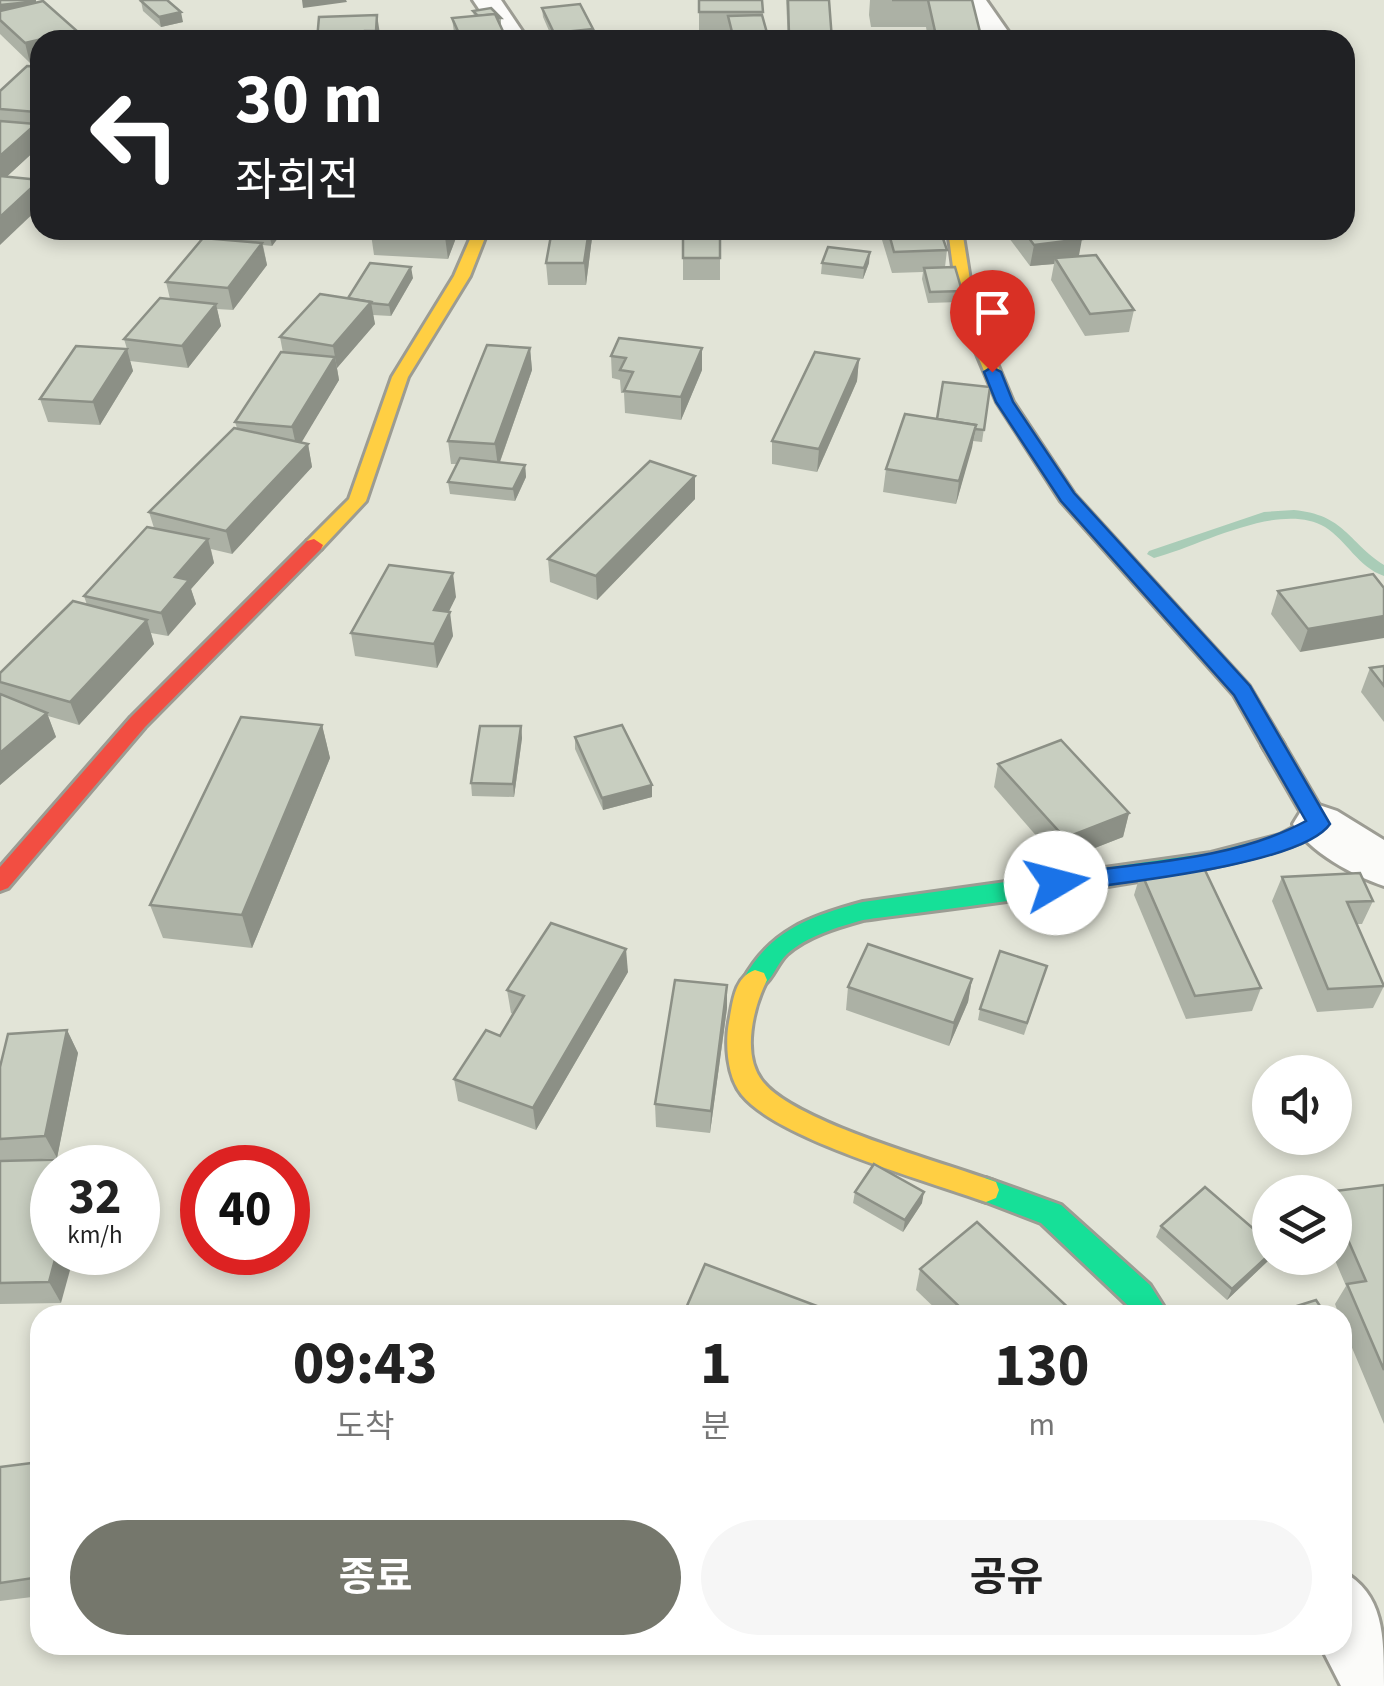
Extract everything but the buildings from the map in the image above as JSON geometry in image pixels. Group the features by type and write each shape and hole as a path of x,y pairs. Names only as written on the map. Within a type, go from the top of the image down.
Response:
{"street":[{"path":"488,0 508,30"},
{"path":"972,0 993,30"},
{"path":"0,882 138,722 357,501 400,377 462,276 477,240"},
{"path":"957,240 967,311 1005,402 1067,497 1242,691 1319,824 1384,866"},
{"path":"1148,1305 1052,1214 802,1124 751,1088 736,1043 749,988 779,947 826,920 863,911 1211,861 1287,842 1319,824"},
{"path":"1352,1629 1382,1686"}],"waterway":[{"path":"1154,554 1269,515 1294,514 1327,523 1384,571"}],"traffic: fast":[{"path":"755,980 779,947 826,921 863,911 1211,861 1287,842 1319,824 1273,745"},
{"path":"986,1190 1051,1214 1148,1305"}],"traffic: slow":[{"path":"314,545 357,501 400,377 462,276 477,240"},
{"path":"956,240 967,311 1005,402 1067,497 1242,691 1273,745"},
{"path":"755,980 749,988 737,1043 751,1088 802,1124 986,1190"}],"traffic: jam":[{"path":"0,882 138,722 314,545"}],"route":[{"path":"992,372 1005,402 1067,497 1242,691 1319,824 1287,842 1211,861 1056,883"}]}
